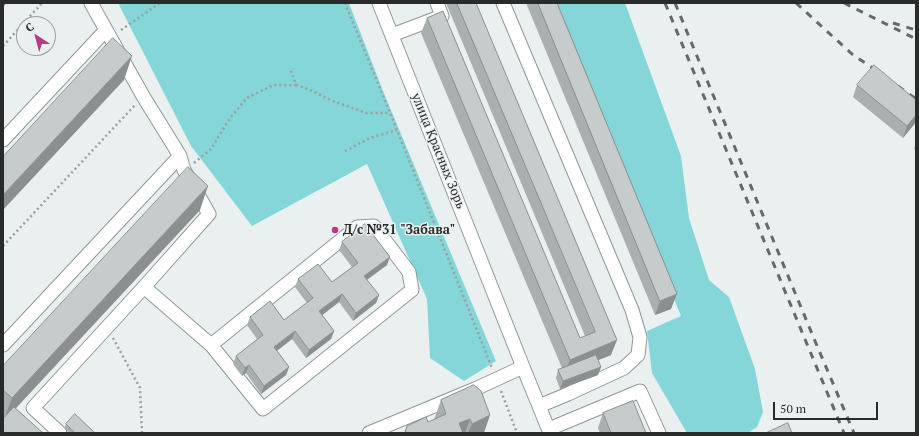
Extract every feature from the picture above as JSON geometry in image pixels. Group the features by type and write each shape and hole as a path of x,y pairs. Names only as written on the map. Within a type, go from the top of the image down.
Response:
{"street":[{"path":"60,433 33,408 209,214 184,170 180,156 143,96 91,3"},
{"name":"улица Красных Зорь","path":"379,3 523,367 550,431"},
{"path":"437,3 448,31"},
{"path":"503,3 632,310 640,338 638,355 624,368 539,406"},
{"path":"392,35 442,16"},
{"path":"3,140 108,34"},
{"path":"3,345 180,156"},
{"path":"144,286 210,345 262,409 412,290 409,272 374,226 357,227 210,345"},
{"path":"369,433 475,389 523,367"},
{"path":"550,431 640,391 659,433"}],"path":[{"path":"3,46 42,3"},
{"path":"108,34 160,3"},
{"path":"345,3 517,433"},
{"path":"291,71 296,85"},
{"path":"184,170 212,149 230,118 247,98 273,85 296,85 366,113 390,113"},
{"path":"3,246 143,96"},
{"path":"345,151 370,138 397,130"},
{"path":"107,327 140,388 143,433"}],"shaded area":[{"path":"118,3 349,3 383,91 496,361 464,381 430,358 427,299 367,164 252,226 191,146"},
{"path":"553,3 625,3 681,156 689,218 709,280 729,297 755,369 763,412 757,427 748,433 687,433 652,373 647,331 681,316"}],"building":[{"path":"457,3 476,3 617,340 570,360 427,18 443,11 580,338 595,332"},
{"path":"538,3 557,3 677,294 660,301"},
{"path":"113,38 132,56 3,195 3,157"},
{"path":"874,65 916,100 916,115 907,126 857,85"},
{"path":"188,167 208,186 12,398 3,390 3,366"},
{"path":"365,224 390,257 364,276 379,295 356,313 342,294 319,311 334,331 309,350 295,331 274,347 289,367 264,386 249,365 245,368 236,356 263,335 250,317 270,301 284,320 313,298 298,279 318,264 332,282 358,263 342,242"},
{"path":"596,355 601,367 563,381 558,370"},
{"path":"474,385 481,391 490,415 472,424 470,419 459,423 463,433 405,433 407,426 426,417 428,422 446,414 441,400"},
{"path":"633,401 646,433 611,433 603,413"},
{"path":"14,407 43,433 3,433 3,416 4,417"},
{"path":"75,414 95,433 75,433 66,424"},
{"path":"788,423 792,433 766,433"}],"railway":[{"path":"665,3 844,433"},
{"path":"675,3 854,433"},
{"path":"796,3 852,54 880,73"},
{"path":"844,3 916,39"},
{"path":"893,23 916,30"},
{"path":"898,86 916,99"}],"place":[{"name":"Д/с №31 \"Забава\"","path":"335,230"}]}
